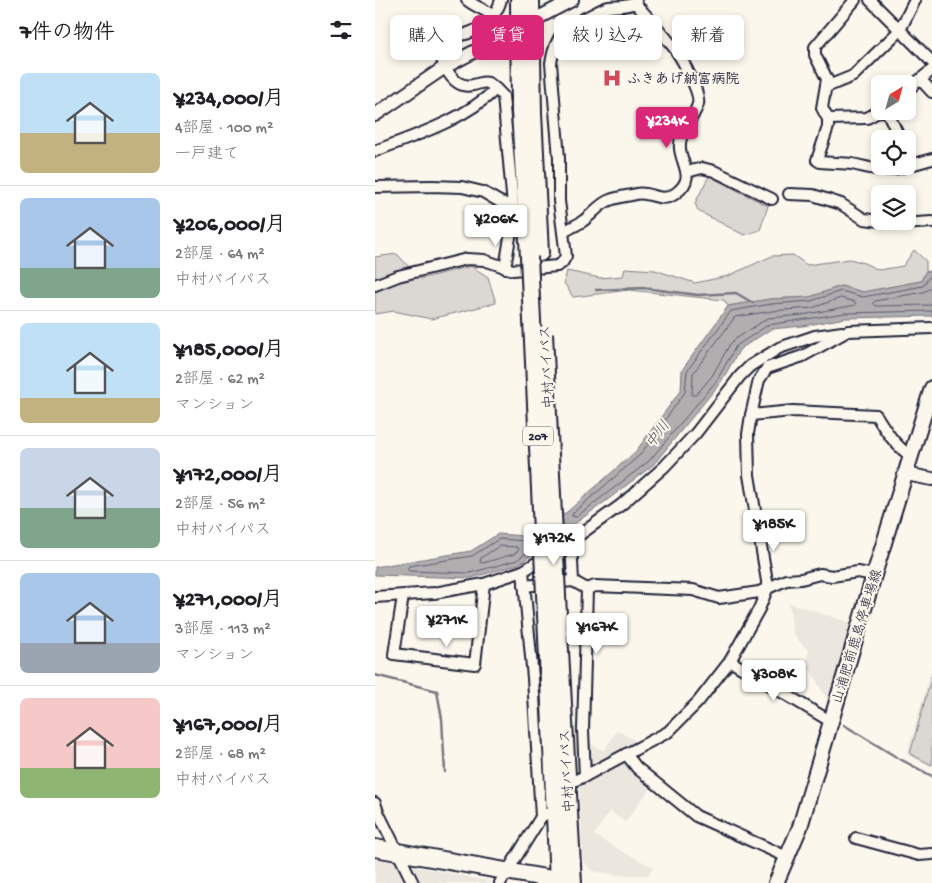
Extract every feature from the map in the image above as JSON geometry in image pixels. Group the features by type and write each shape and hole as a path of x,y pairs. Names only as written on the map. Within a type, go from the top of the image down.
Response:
{"highway":[{"name":"中村バイパス","path":"519,0 522,15"},
{"name":"中村バイパス","path":"528,15 531,0"},
{"name":"中村バイパス","path":"523,60 520,112 535,257 552,615 567,784 567,883"},
{"name":"中村バイパス","path":"552,615 548,814 567,883"},
{"path":"375,848 503,878 567,883"}],"main road":[{"name":"山浦肥前鹿島停車場線","path":"776,883 803,819 874,575 932,390"}],"street":[{"path":"467,0 477,8 492,15"},
{"path":"494,15 501,0"},
{"path":"544,15 572,0"},
{"path":"855,0 815,47 815,55 827,78 822,108 829,119 817,160 820,162 850,164 871,168"},
{"path":"870,0 932,62"},
{"path":"826,87 853,76 900,30 915,0"},
{"path":"375,285 398,276 467,259 484,260 513,270 557,266 561,263 565,256 559,201 559,158 551,63 553,49 559,37 569,26 607,7 628,6 636,1 678,53 699,95 699,103 680,140 680,150 687,172 682,188 675,195 667,198 658,198 641,193 610,200 601,205 584,220 563,232"},
{"path":"472,32 467,34 450,35 442,40 439,46 445,67 455,81 463,85 472,86 482,82 488,83 503,96 513,206 505,268"},
{"path":"375,115 445,67 472,53"},
{"path":"916,84 932,70"},
{"path":"921,80 932,92"},
{"path":"375,151 450,119 482,102 496,89"},
{"path":"829,119 867,118 871,116"},
{"path":"916,164 932,159"},
{"path":"687,172 701,168 714,171 771,199"},
{"path":"375,187 462,187 483,192 500,202 513,206"},
{"path":"789,194 813,195 841,204 864,219 871,220"},
{"path":"916,223 932,222"},
{"path":"375,597 435,593 484,584 523,571 571,541 621,505 664,467 697,433 740,376 760,359 779,348 815,336 848,331 932,328"},
{"path":"567,784 667,732 698,702 730,661 759,609 768,587 749,475 751,415 759,380 767,368 803,356 848,331"},
{"path":"760,359 767,368"},
{"path":"751,415 793,411 876,415 891,440 911,456"},
{"path":"906,474 932,479"},
{"path":"571,541 573,581"},
{"path":"503,878 548,814 535,741 533,678 523,571"},
{"path":"587,589 595,586 653,587 693,590 719,598 759,592 786,580 801,580 820,574 832,576 858,572 874,575"},
{"path":"524,586 573,581 587,589"},
{"path":"403,596 394,654 475,664 484,584"},
{"path":"585,776 583,730 587,589"},
{"path":"730,661 831,721"},
{"path":"627,754 637,768 696,816 787,857"},
{"path":"376,809 413,883"},
{"path":"856,838 919,855 932,854"}],"shaded area":[{"path":"709,176 768,206 760,230 744,235 698,211 695,203"},
{"path":"914,250 926,261 926,271 921,281 863,292 841,286 810,297 770,299 728,306 724,300 629,290 573,297 564,283 567,271 600,278 623,276 625,268 655,270 695,283 728,276 772,256 793,255 807,265 850,259 879,270 903,266"},
{"path":"397,254 420,279 471,266 488,277 496,303 431,319 394,311 375,314 375,257"},
{"path":"789,603 852,623 828,701 806,662 809,652 793,634"},
{"path":"932,666 932,767 907,755"},
{"path":"932,675 932,765 910,754"},
{"path":"617,730 639,743 622,756 632,770 652,786 625,822 610,811 594,835 653,867 649,875 617,875 592,871 583,861 579,787 589,782 588,742 604,751"},
{"path":"375,859 400,863 498,883 375,883"}],"water":[{"name":"中川","path":"926,271 932,272 932,316 845,318 803,326 771,329 740,349 721,382 653,465 519,564 471,578 375,575 375,567 471,551 498,534 524,536 567,512 636,451 681,390 682,370 728,306 770,299 810,297 841,286 863,292 921,281"}],"waterway":[{"path":"596,290 644,288 698,295 736,293 753,303"},
{"path":"375,675 437,691 442,719 445,772"},
{"path":"844,725 932,776"}],"place":[{"name":"ふきあげ納富病院","path":"612,78"}]}
